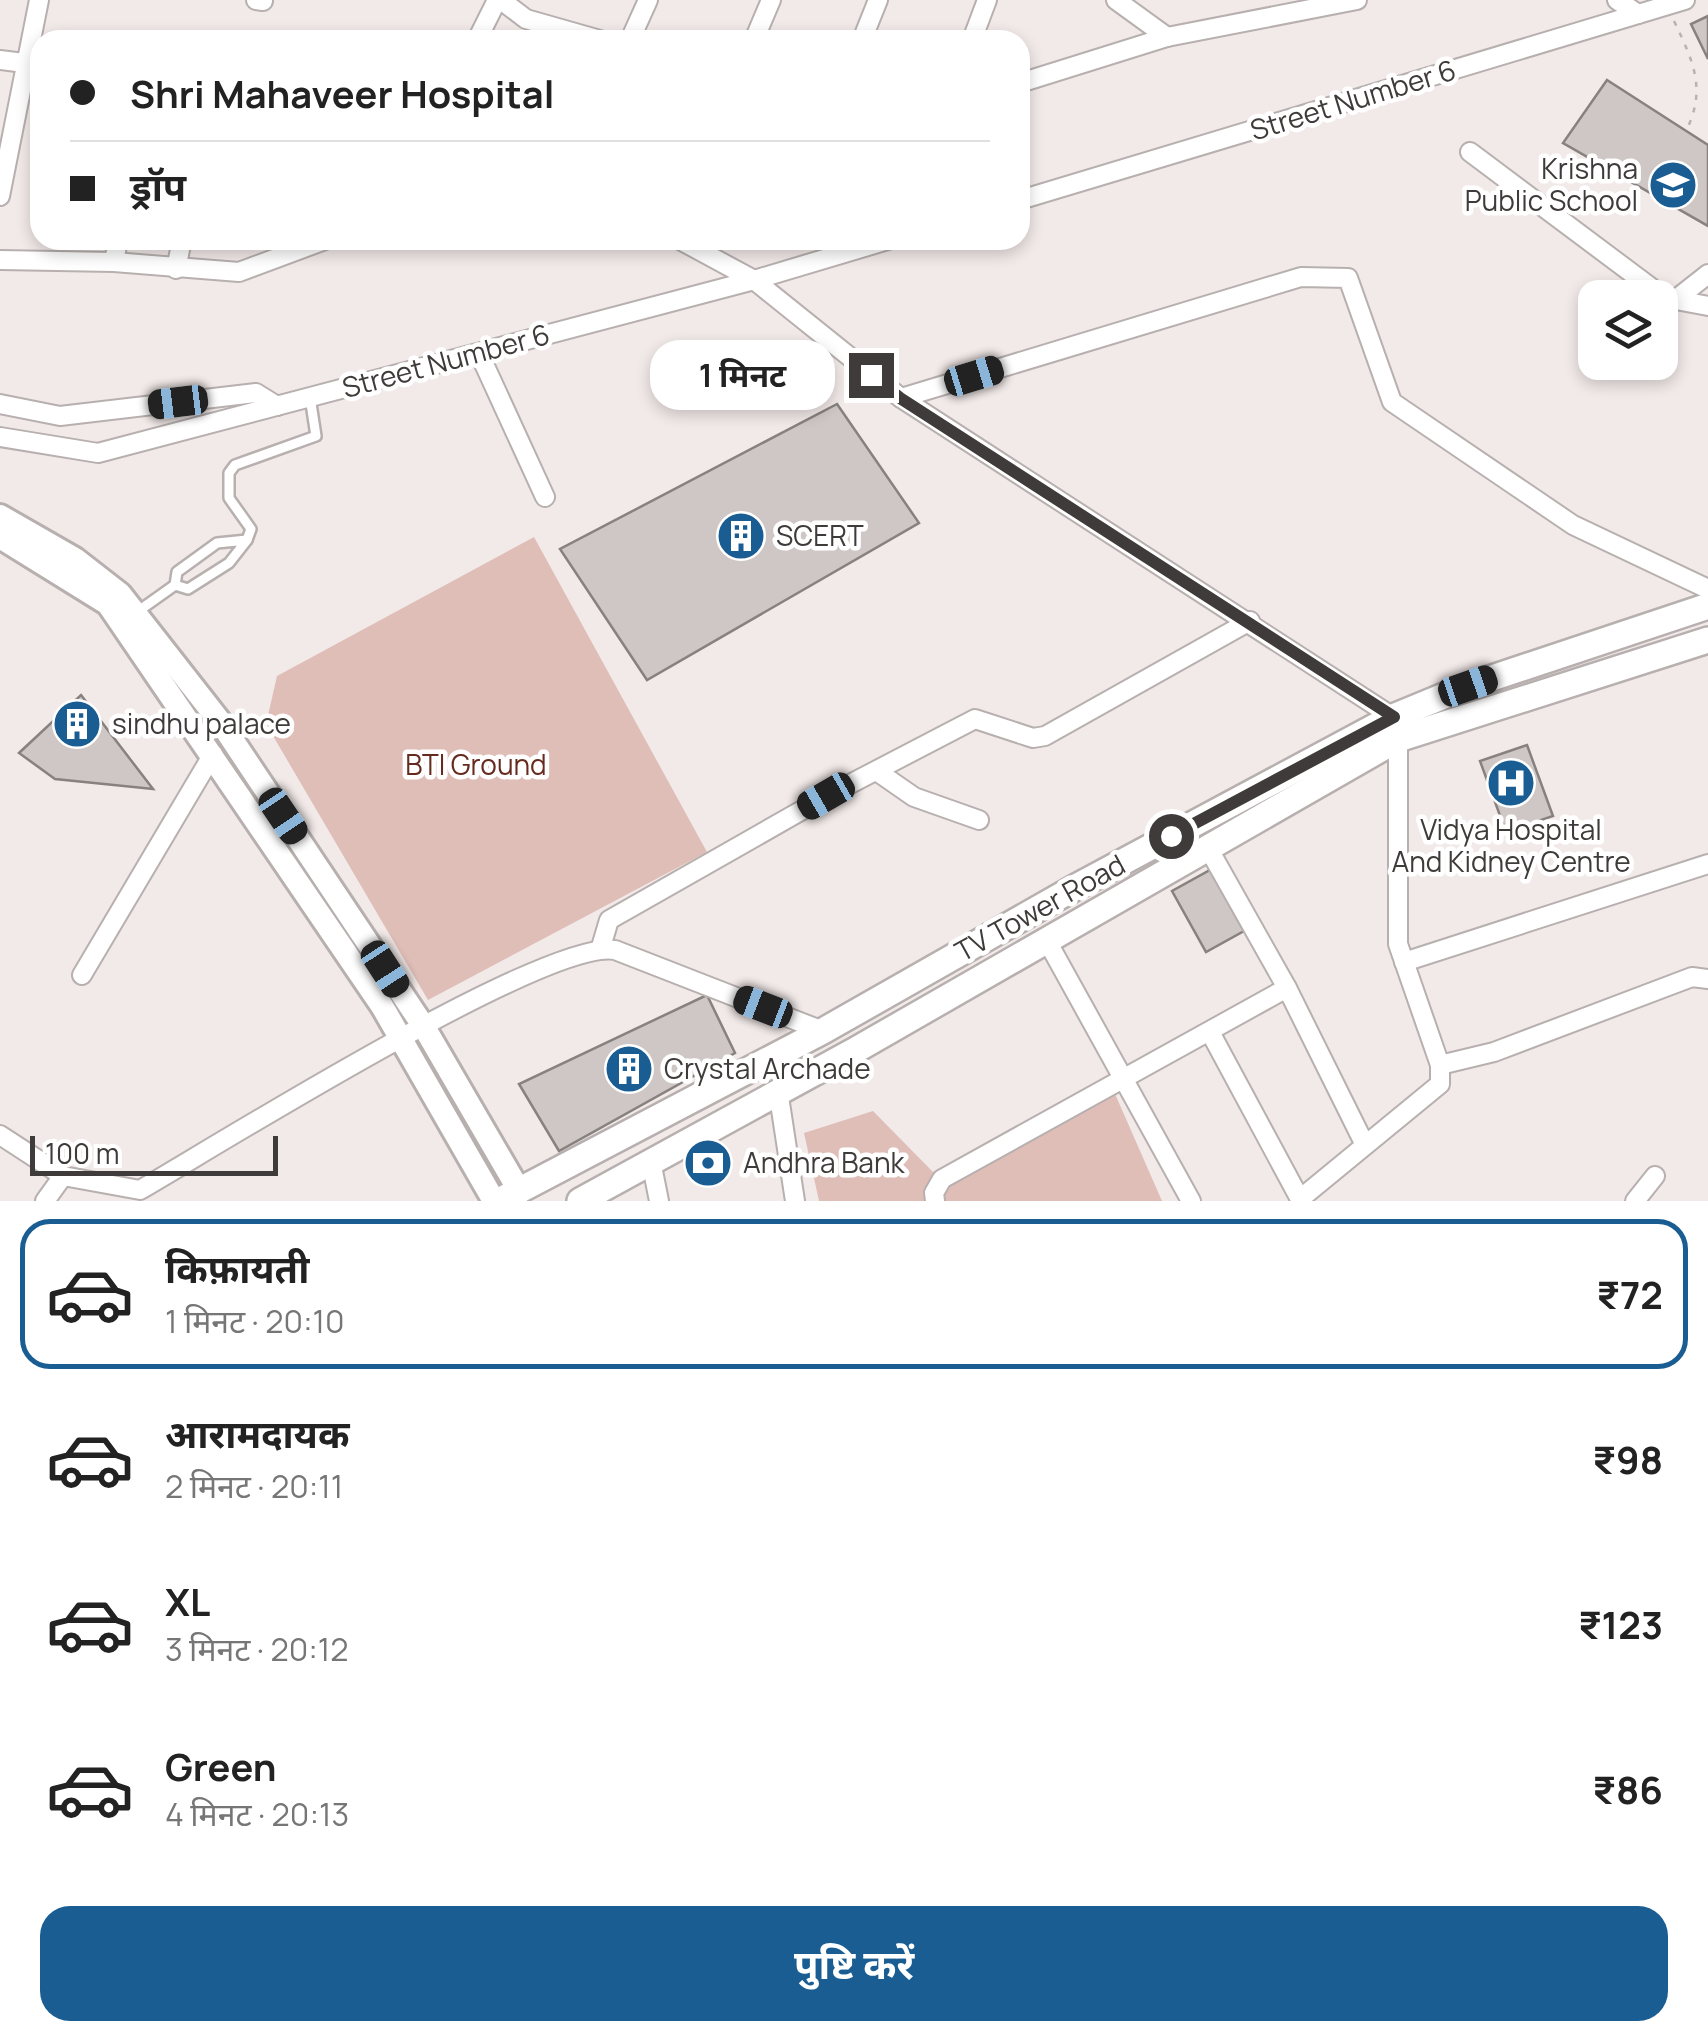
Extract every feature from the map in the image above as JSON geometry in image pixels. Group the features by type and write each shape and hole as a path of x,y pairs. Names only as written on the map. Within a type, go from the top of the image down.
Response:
{"main road":[{"name":"TV Tower Road","path":"580,1201 1207,846 1468,686 1708,606"},
{"name":"TV Tower Road","path":"509,1199 823,1031 1076,887 1396,728 1708,640"}],"street":[{"path":"36,30 38,0"},
{"path":"482,30 499,0 526,19 565,30"},
{"path":"526,19 534,0"},
{"path":"634,30 648,0"},
{"path":"758,30 771,0"},
{"path":"866,30 878,0"},
{"path":"976,30 987,0"},
{"path":"1116,0 1167,37"},
{"path":"1030,80 1167,37 1357,0"},
{"path":"1617,0 1638,14"},
{"name":"Street Number 6","path":"1030,197 1686,0"},
{"path":"0,60 30,64"},
{"path":"0,196 30,80"},
{"path":"1470,152 1641,280"},
{"path":"114,262 116,250"},
{"path":"176,269 180,250"},
{"path":"0,260 114,262 239,272 290,250"},
{"path":"698,250 754,280 900,398 1250,621 1396,728 1398,944 1440,1065 1440,1084 1300,1200 1210,1032"},
{"name":"Street Number 6","path":"0,436 98,453 754,280 825,250"},
{"path":"1678,297 1708,274"},
{"path":"900,398 1301,278 1348,278 1392,402 1573,525 1708,589"},
{"path":"1678,301 1708,306"},
{"path":"480,352 544,497"},
{"path":"0,404 60,416 256,393 277,406"},
{"path":"0,516 75,559 120,594 221,723 326,881 509,1199"},
{"path":"0,536 108,604 306,894 414,1033"},
{"path":"601,948 609,920 826,796 975,719 1033,738 1045,736 1250,621"},
{"path":"82,975 213,754"},
{"path":"878,772 914,797 978,820"},
{"path":"1207,846 1287,988 1365,1144"},
{"path":"1404,962 1708,864"},
{"path":"306,894 326,881"},
{"path":"1046,939 1192,1201"},
{"path":"0,1135 63,1176 140,1190 414,1033 554,961 601,948 823,1031"},
{"path":"1440,1065 1494,1052 1692,977 1708,979"},
{"path":"935,1201 934,1193 942,1179 1287,988"},
{"path":"778,1090 795,1201"},
{"path":"651,1161 659,1201"},
{"path":"45,1201 63,1176"},
{"path":"1634,1201 1655,1176"}],"lane":[{"path":"135,613 175,586 188,589 229,563 251,530 230,498 228,474 235,465 316,436 310,397"},
{"path":"175,586 176,572 217,543 247,540"}],"path":[{"path":"1666,6 1698,81 1698,108 1686,132"}],"green space":[{"name":"BTI Ground","path":"534,537 707,852 428,1000 266,724 277,676"},
{"path":"1112,1087 1162,1201 819,1201 804,1133 873,1111 933,1172"}],"building":[{"path":"1708,16 1708,59 1691,24"},
{"name":"Krishna Public School","path":"1607,80 1708,145 1708,226 1563,143"},
{"name":"SCERT","path":"837,404 919,523 647,680 560,549"},
{"name":"sindhu palace","path":"81,695 153,789 55,779 19,753"},
{"path":"1527,745 1553,816 1506,832 1480,761"},
{"path":"1210,870 1244,931 1206,952 1172,891"},
{"name":"Crystal Archade","path":"707,995 735,1053 559,1151 519,1084"}],"place":[{"name":"Krishna Public School","path":"1673,185"},
{"name":"SCERT","path":"741,536"},
{"name":"sindhu palace","path":"77,724"},
{"name":"Vidya Hospital And Kidney Centre","path":"1511,783"},
{"name":"Crystal Archade","path":"629,1069"},
{"name":"Andhra Bank","path":"708,1163"}],"route":[{"path":"871,375 900,398 1394,717 1171,836"}]}
